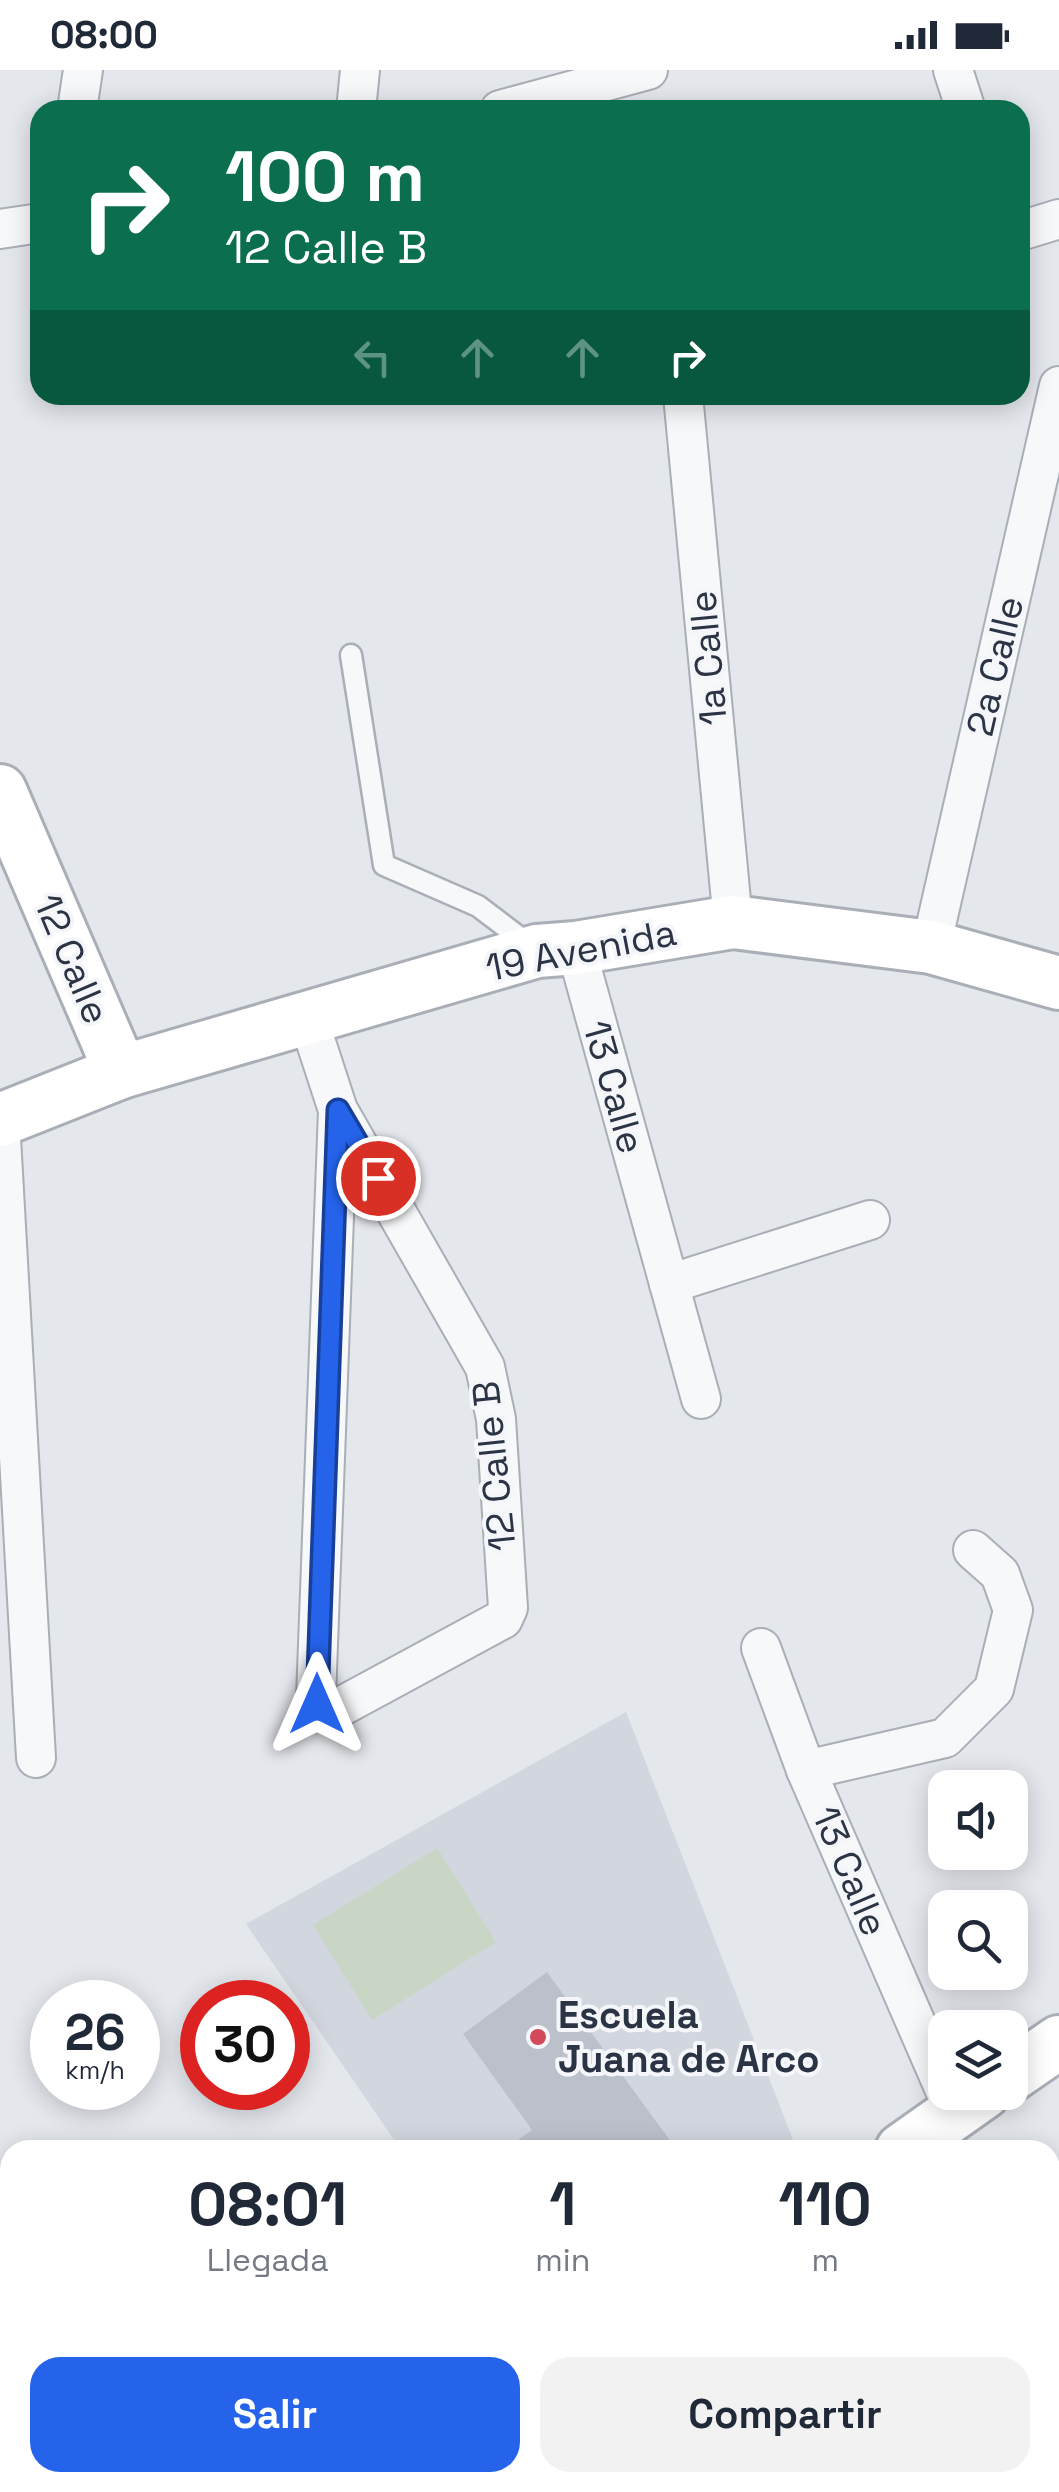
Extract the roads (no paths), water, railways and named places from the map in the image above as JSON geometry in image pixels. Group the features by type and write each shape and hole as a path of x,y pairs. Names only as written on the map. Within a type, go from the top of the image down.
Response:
{"street":[{"path":"78,100 83,70"},
{"path":"357,100 360,70"},
{"path":"537,100 648,70"},
{"path":"953,70 963,100"},
{"path":"1030,228 1059,219"},
{"path":"0,230 30,224"},
{"name":"2a Calle","path":"931,946 1059,386"},
{"name":"1a Calle","path":"684,405 733,922"},
{"name":"12 Calle","path":"0,790 121,1072"},
{"name":"19 Avenida","path":"0,1120 121,1072 557,949 733,922 931,946 1059,983"},
{"name":"13 Calle","path":"557,949 669,1284 701,1399"},
{"path":"308,1018 338,1110"},
{"name":"12 Calle B","path":"338,1110 485,1367 496,1419 508,1608 503,1619 332,1712 319,1708 316,1698 338,1110"},
{"path":"0,1120 36,1758"},
{"path":"669,1284 870,1220"},
{"path":"806,1770 945,1738 994,1689 1013,1610 1000,1574 973,1550"},
{"name":"13 Calle","path":"762,1648 806,1770 928,2034"},
{"path":"912,2140 944,2110"}],"lane":[{"path":"351,654 384,865 478,906 557,949"}],"place":[{"name":"Escuela Juana de Arco","path":"538,2037"}]}
